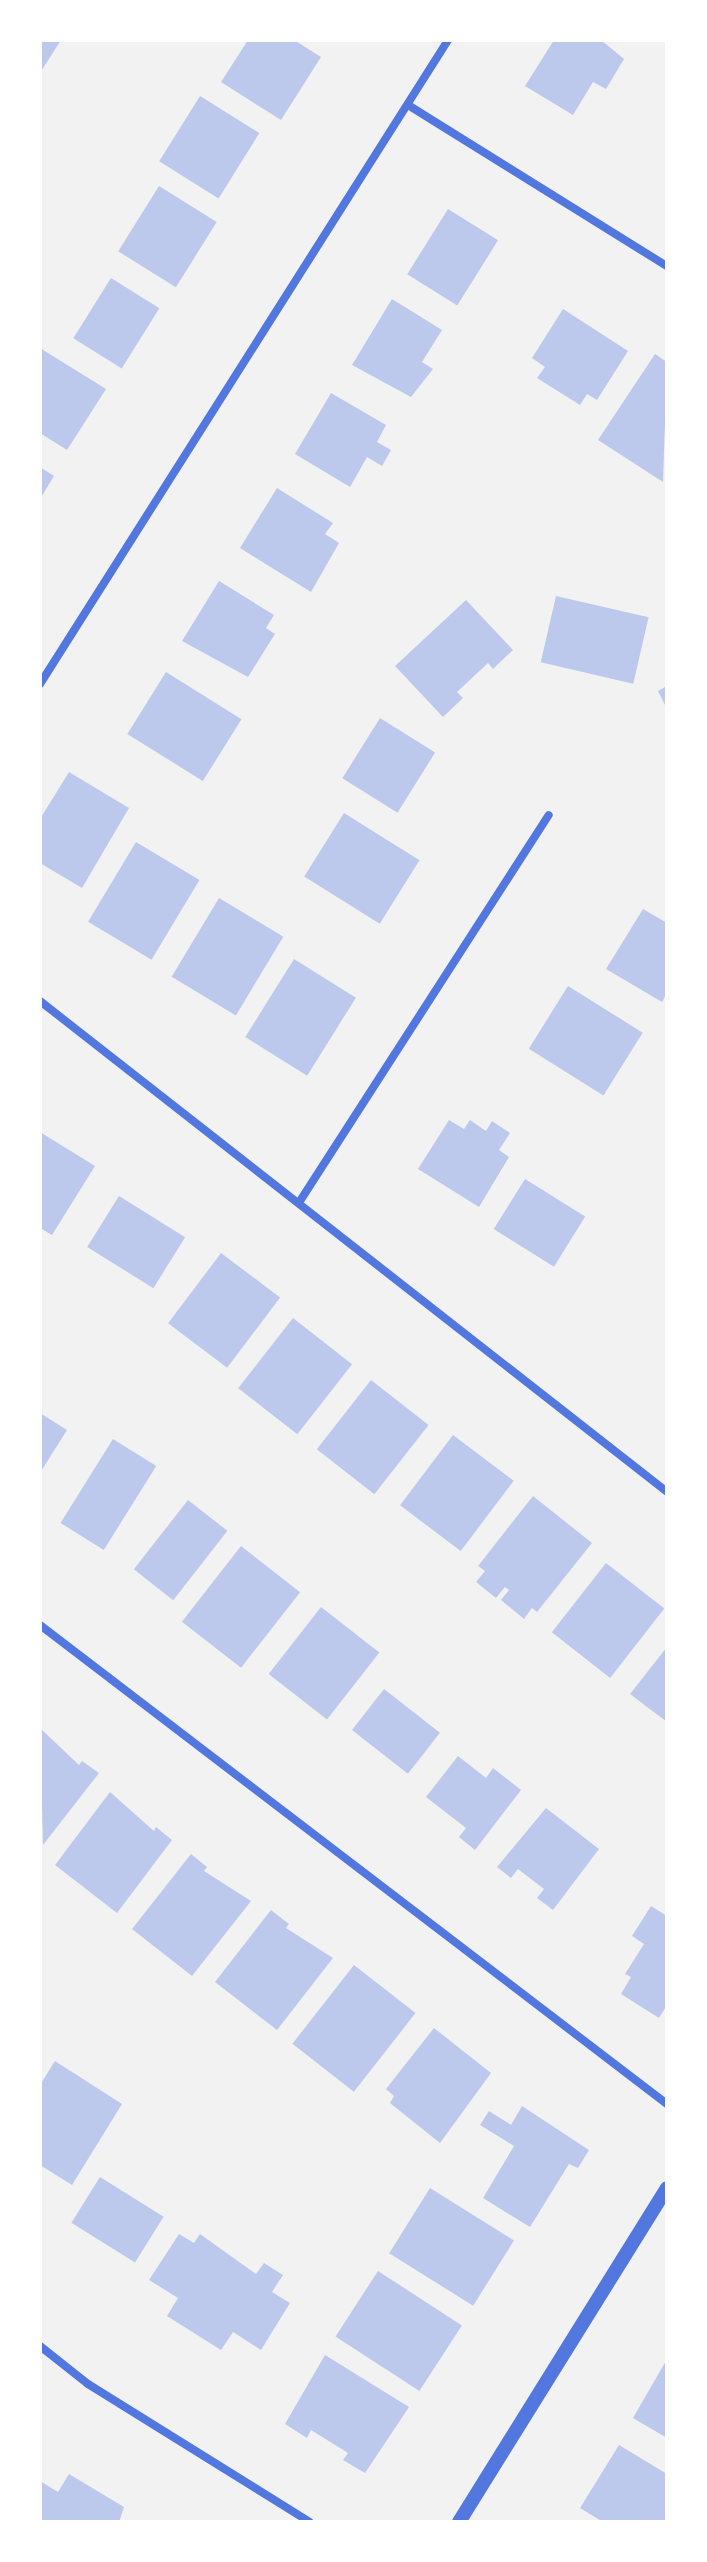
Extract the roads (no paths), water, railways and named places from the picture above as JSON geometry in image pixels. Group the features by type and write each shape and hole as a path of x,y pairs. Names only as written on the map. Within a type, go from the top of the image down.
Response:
{"street":[{"path":"40,684 448,40"},
{"path":"408,105 667,266"},
{"path":"300,1201 549,815"},
{"path":"40,1001 300,1201 667,1492"},
{"path":"40,1625 667,2104"},
{"path":"459,2522 667,2188"},
{"path":"40,2346 88,2384 310,2522"}]}
